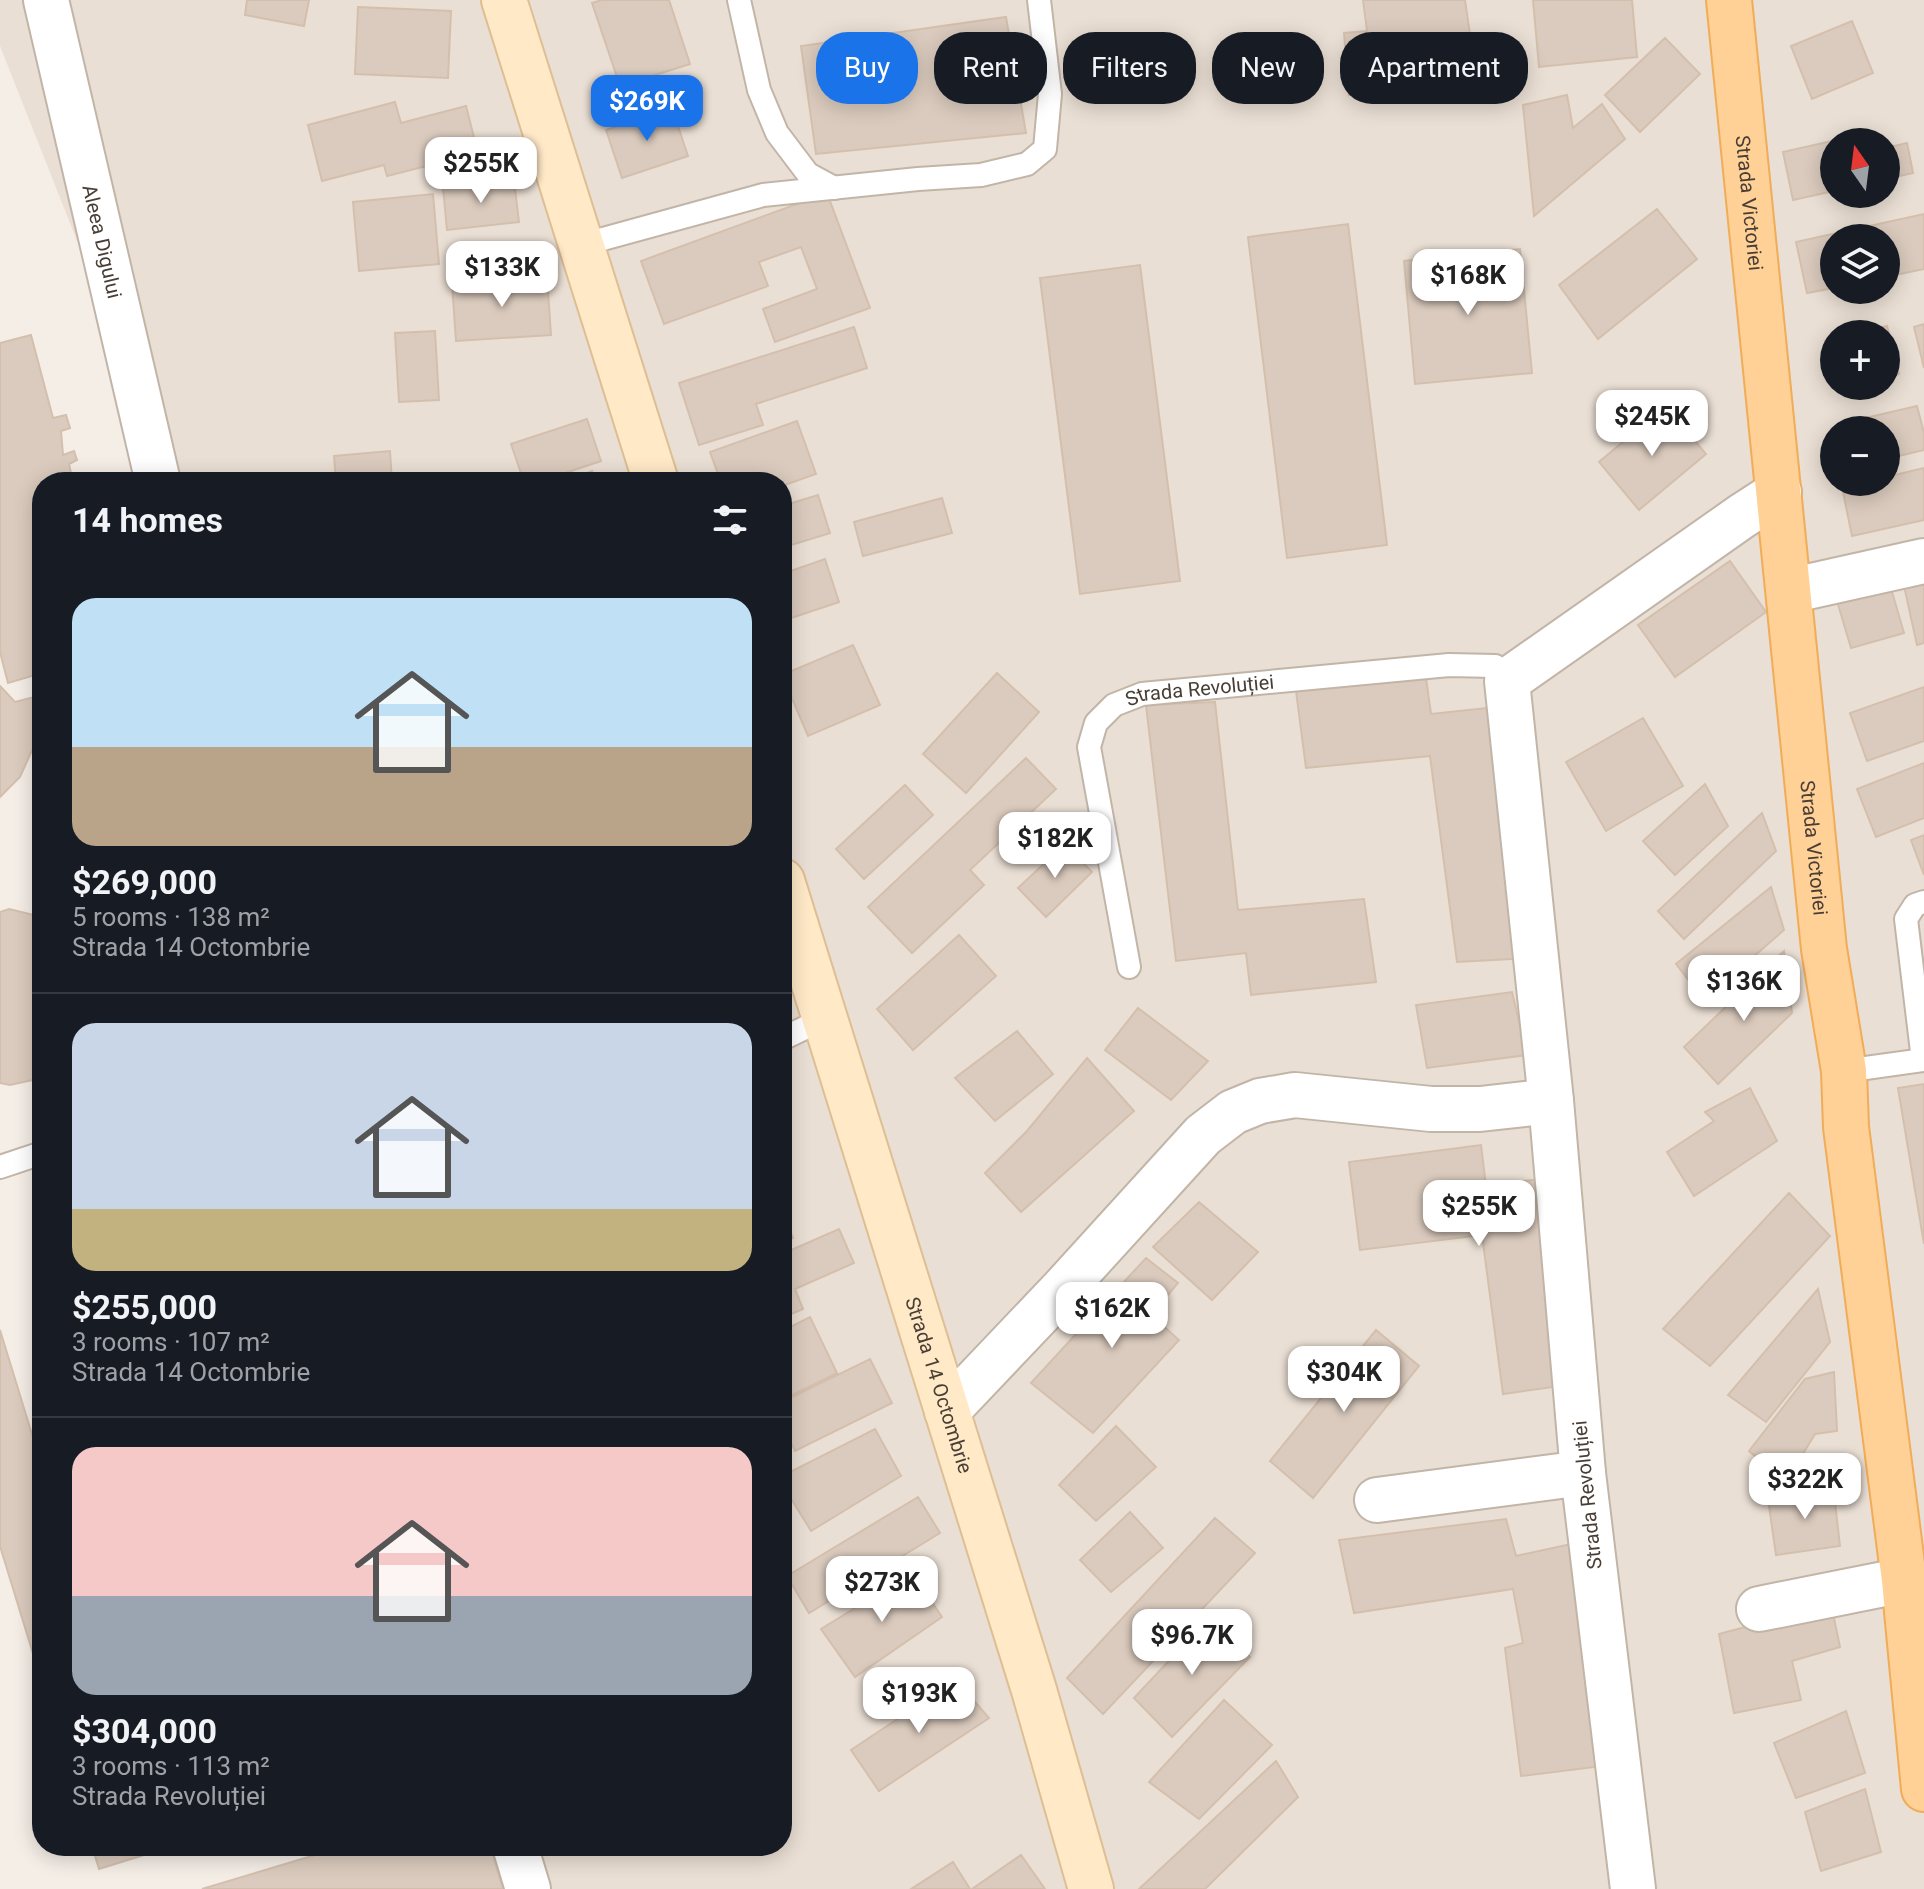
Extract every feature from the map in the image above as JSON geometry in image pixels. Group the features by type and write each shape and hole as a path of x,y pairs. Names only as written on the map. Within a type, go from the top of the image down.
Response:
{"main road":[{"name":"Strada Victoriei","path":"1729,0 1824,949 1844,1071 1846,1127 1904,1580 1924,1789"}],"street":[{"name":"Aleea Digului","path":"46,0 156,472"},
{"path":"504,0 653,472"},
{"path":"1507,681 1779,492"},
{"path":"1789,591 1924,561"},
{"name":"Strada Revoluției","path":"1507,681 1551,1101 1583,1473 1633,1889"},
{"name":"Strada 14 Octombrie","path":"792,913 1034,1690 1091,1889"},
{"path":"947,1411 1203,1135 1233,1112 1260,1101 1295,1095 1431,1109 1480,1109 1551,1101"},
{"path":"1377,1500 1583,1473"},
{"path":"1759,1609 1904,1580"},
{"path":"518,1856 528,1889"}],"lane":[{"path":"739,0 759,90 777,133 808,174 834,188"},
{"path":"581,245 763,195 981,175 1027,164 1045,149 1050,94 1039,0"},
{"name":"Strada Revoluției","path":"1129,967 1089,747 1096,723 1114,705 1142,694 1449,665 1495,666 1507,681"},
{"path":"1844,1071 1924,1060 1906,919 1915,905 1924,902"},
{"path":"792,1034 825,1018"},
{"path":"0,1167 32,1156"}],"shaded area":[{"path":"0,0 1924,0 1924,1889 488,1889 481,1856 792,1856 792,472 154,472 132,380 0,46"}],"building":[{"path":"247,0 309,0 304,26 245,15"},
{"path":"602,0 669,0 690,64 620,86 592,3"},
{"path":"1363,0 1465,0 1470,32 1356,32 1367,31"},
{"path":"1533,0 1632,0 1637,57 1539,67"},
{"path":"358,7 451,11 448,78 355,74"},
{"path":"1006,17 1009,32 934,32 934,104 1021,104 1026,133 816,154 801,46 816,44 816,104 918,104 918,32 900,32"},
{"path":"1852,21 1873,73 1812,99 1791,46"},
{"path":"1665,38 1700,74 1640,132 1605,95"},
{"path":"1567,95 1573,128 1602,104 1625,139 1534,216 1523,105"},
{"path":"395,102 401,123 466,106 478,153 387,176 384,165 322,181 308,125"},
{"path":"672,108 688,156 622,178 606,130"},
{"path":"1907,143 1913,173 1900,176 1900,145"},
{"path":"1820,144 1820,194 1793,200 1783,152"},
{"path":"514,180 519,222 447,230 443,188"},
{"path":"827,193 870,308 775,342 763,309 817,289 801,247 759,262 768,286 664,324 641,261"},
{"path":"433,194 439,264 359,271 353,202"},
{"path":"1657,209 1697,259 1598,339 1559,285"},
{"path":"1924,214 1924,269 1900,274 1900,224 1878,224"},
{"path":"1348,224 1387,545 1287,558 1248,237"},
{"path":"1820,237 1820,291 1807,293 1796,242"},
{"path":"1520,249 1532,373 1415,384 1404,261"},
{"path":"1140,265 1180,581 1080,594 1040,278"},
{"path":"547,277 551,335 456,341 452,284"},
{"path":"1924,324 1924,368 1914,327"},
{"path":"854,327 867,368 756,404 763,425 699,445 679,383"},
{"path":"435,331 439,400 399,402 395,333"},
{"path":"31,335 53,418 66,415 70,428 61,431 63,455 74,451 77,460 69,464 71,472 32,472 32,676 8,683 0,652 0,343"},
{"path":"1666,406 1706,454 1639,510 1599,462"},
{"path":"1917,406 1924,433 1924,450 1900,456 1900,416 1874,416"},
{"path":"587,419 601,461 568,472 521,472 511,444"},
{"path":"797,421 816,474 792,482 792,472 717,472 710,452"},
{"path":"390,451 391,472 335,472 334,456"},
{"path":"1924,468 1924,520 1852,536 1844,496 1900,496 1900,474"},
{"path":"818,495 830,533 792,545 792,503"},
{"path":"942,498 952,533 863,556 854,522"},
{"path":"825,559 839,602 792,618 792,571"},
{"path":"1730,561 1766,612 1675,677 1638,625"},
{"path":"1924,581 1924,643 1917,645 1904,586"},
{"path":"1890,585 1904,633 1851,648 1837,601"},
{"path":"853,645 880,705 808,736 792,698 792,671"},
{"path":"997,673 1039,712 966,793 923,754"},
{"path":"1426,678 1431,714 1496,707 1529,958 1457,962 1430,756 1306,768 1296,691"},
{"path":"0,686 15,702 32,698 32,750 20,777 0,797"},
{"path":"1924,687 1924,741 1867,761 1850,713"},
{"path":"1215,702 1238,910 1364,899 1376,982 1251,995 1246,953 1176,961 1146,705"},
{"path":"1643,718 1683,786 1606,831 1566,762"},
{"path":"1026,758 1056,789 970,870 984,885 912,953 868,907"},
{"path":"1924,763 1924,818 1876,837 1857,789"},
{"path":"1705,784 1728,826 1675,875 1643,841"},
{"path":"905,785 933,815 864,879 836,849"},
{"path":"1762,813 1776,851 1684,939 1658,911"},
{"path":"1924,835 1924,875 1911,840"},
{"path":"1065,844 1092,872 1046,917 1018,888"},
{"path":"1771,887 1784,930 1704,1000 1676,964"},
{"path":"9,909 32,915 32,1080 10,1085 0,1083 0,912"},
{"path":"959,935 996,976 913,1050 877,1009"},
{"path":"1784,951 1792,1013 1718,1084 1684,1047"},
{"path":"1512,992 1527,1055 1427,1068 1416,1005"},
{"path":"1138,1008 1208,1061 1171,1100 1105,1050"},
{"path":"1017,1031 1053,1074 995,1121 955,1078"},
{"path":"1087,1058 1134,1111 1021,1212 985,1173 1027,1131"},
{"path":"1924,1084 1924,1244 1898,1088"},
{"path":"1750,1088 1777,1141 1694,1196 1667,1152 1714,1121 1705,1112"},
{"path":"1481,1145 1486,1186 1548,1178 1575,1384 1503,1394 1482,1235 1360,1250 1349,1162"},
{"path":"1789,1193 1830,1236 1710,1366 1663,1329"},
{"path":"1199,1202 1258,1252 1212,1300 1153,1247"},
{"path":"839,1229 854,1263 795,1289 803,1309 792,1314 792,1250"},
{"path":"1146,1258 1178,1283 1151,1315 1179,1340 1093,1433 1031,1383"},
{"path":"1818,1289 1830,1342 1766,1422 1728,1395"},
{"path":"810,1317 837,1373 792,1395 792,1326"},
{"path":"0,1330 32,1434 32,1650 0,1546"},
{"path":"1376,1330 1419,1366 1313,1498 1270,1461"},
{"path":"870,1359 892,1403 795,1451 792,1445 792,1397"},
{"path":"1834,1372 1837,1431 1815,1434 1786,1482 1749,1451 1805,1379"},
{"path":"1116,1426 1156,1467 1096,1521 1059,1485"},
{"path":"875,1429 901,1476 811,1531 792,1500 792,1471"},
{"path":"1833,1485 1840,1546 1776,1555 1768,1499"},
{"path":"918,1497 940,1533 809,1613 792,1584 792,1573"},
{"path":"1130,1512 1163,1548 1111,1592 1080,1560"},
{"path":"1215,1518 1255,1553 1103,1714 1067,1678"},
{"path":"1506,1519 1516,1556 1576,1543 1611,1765 1521,1776 1505,1648 1523,1643 1513,1589 1354,1613 1339,1540"},
{"path":"912,1573 942,1617 855,1677 821,1629"},
{"path":"1831,1604 1840,1647 1792,1661 1801,1700 1734,1713 1719,1634"},
{"path":"1210,1617 1250,1657 1172,1737 1134,1698"},
{"path":"956,1680 989,1718 879,1791 851,1750"},
{"path":"1224,1700 1272,1745 1199,1819 1149,1782"},
{"path":"1846,1711 1865,1773 1796,1798 1774,1743"},
{"path":"1276,1761 1298,1797 1205,1889 1139,1889"},
{"path":"1865,1789 1881,1852 1821,1871 1805,1812"},
{"path":"1021,1855 1045,1889 972,1889"},
{"path":"95,1856 141,1856 99,1869"},
{"path":"312,1856 493,1856 503,1889 202,1889"},
{"path":"953,1862 970,1889 911,1889"}]}
